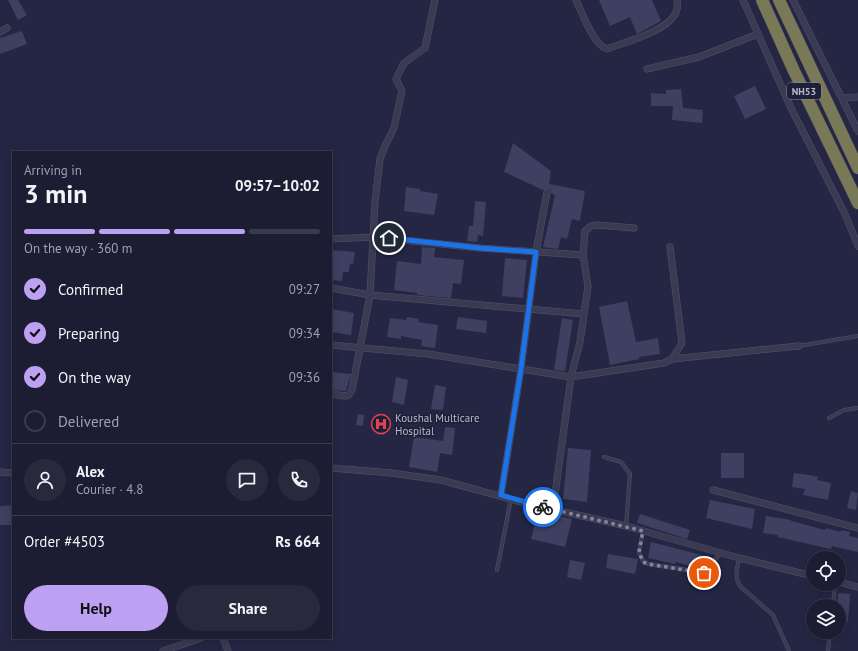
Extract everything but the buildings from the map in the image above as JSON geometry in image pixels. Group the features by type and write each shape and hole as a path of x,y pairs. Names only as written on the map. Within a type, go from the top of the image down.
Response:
{"highway":[{"name":"NH53","path":"762,0 858,202"},
{"name":"NH53","path":"779,0 858,168"}],"street":[{"path":"332,394 345,396 350,395 361,348 370,295 375,202 380,159 384,146 394,128 402,91 396,79 404,63 424,48 435,0"},
{"path":"576,0 596,41 603,48 607,49 648,34 668,24 678,9 677,0"},
{"path":"743,0 791,108 835,193 858,246"},
{"path":"793,0 843,98 858,131"},
{"path":"0,32 7,28"},
{"path":"647,69 699,57 758,34"},
{"path":"843,98 858,97"},
{"path":"501,495 521,369 536,252 547,192"},
{"path":"553,509 571,377 580,342 588,286 583,255 585,231 591,226 634,228"},
{"path":"332,239 373,237 480,248 583,255"},
{"path":"670,247 682,343 672,359"},
{"path":"332,288 370,295 584,314"},
{"path":"332,345 428,354 571,377 664,363 672,359 799,346"},
{"path":"332,468 391,473 440,480 626,526 739,558 806,574"},
{"path":"0,472 12,473"},
{"path":"713,490 858,528"},
{"path":"846,584 858,587"},
{"path":"163,651 198,639"},
{"path":"223,639 228,651"}],"lane":[{"path":"799,346 858,336"},
{"path":"829,418 844,410 858,408"},
{"path":"604,457 621,462 630,474 626,526"},
{"path":"497,570 511,498"},
{"path":"643,531 639,552 643,562 648,564 707,573 721,553"},
{"path":"739,558 735,574 736,580 740,586 773,615 779,633 789,651"},
{"path":"828,651 829,639"}],"way so far":[{"path":"543,507 643,531 639,552 643,562 704,573"}],"place":[{"name":"Koushal Multicare Hospital","path":"381,424"}],"route":[{"path":"389,238 480,248 536,252 521,369 501,495 543,507"}]}
